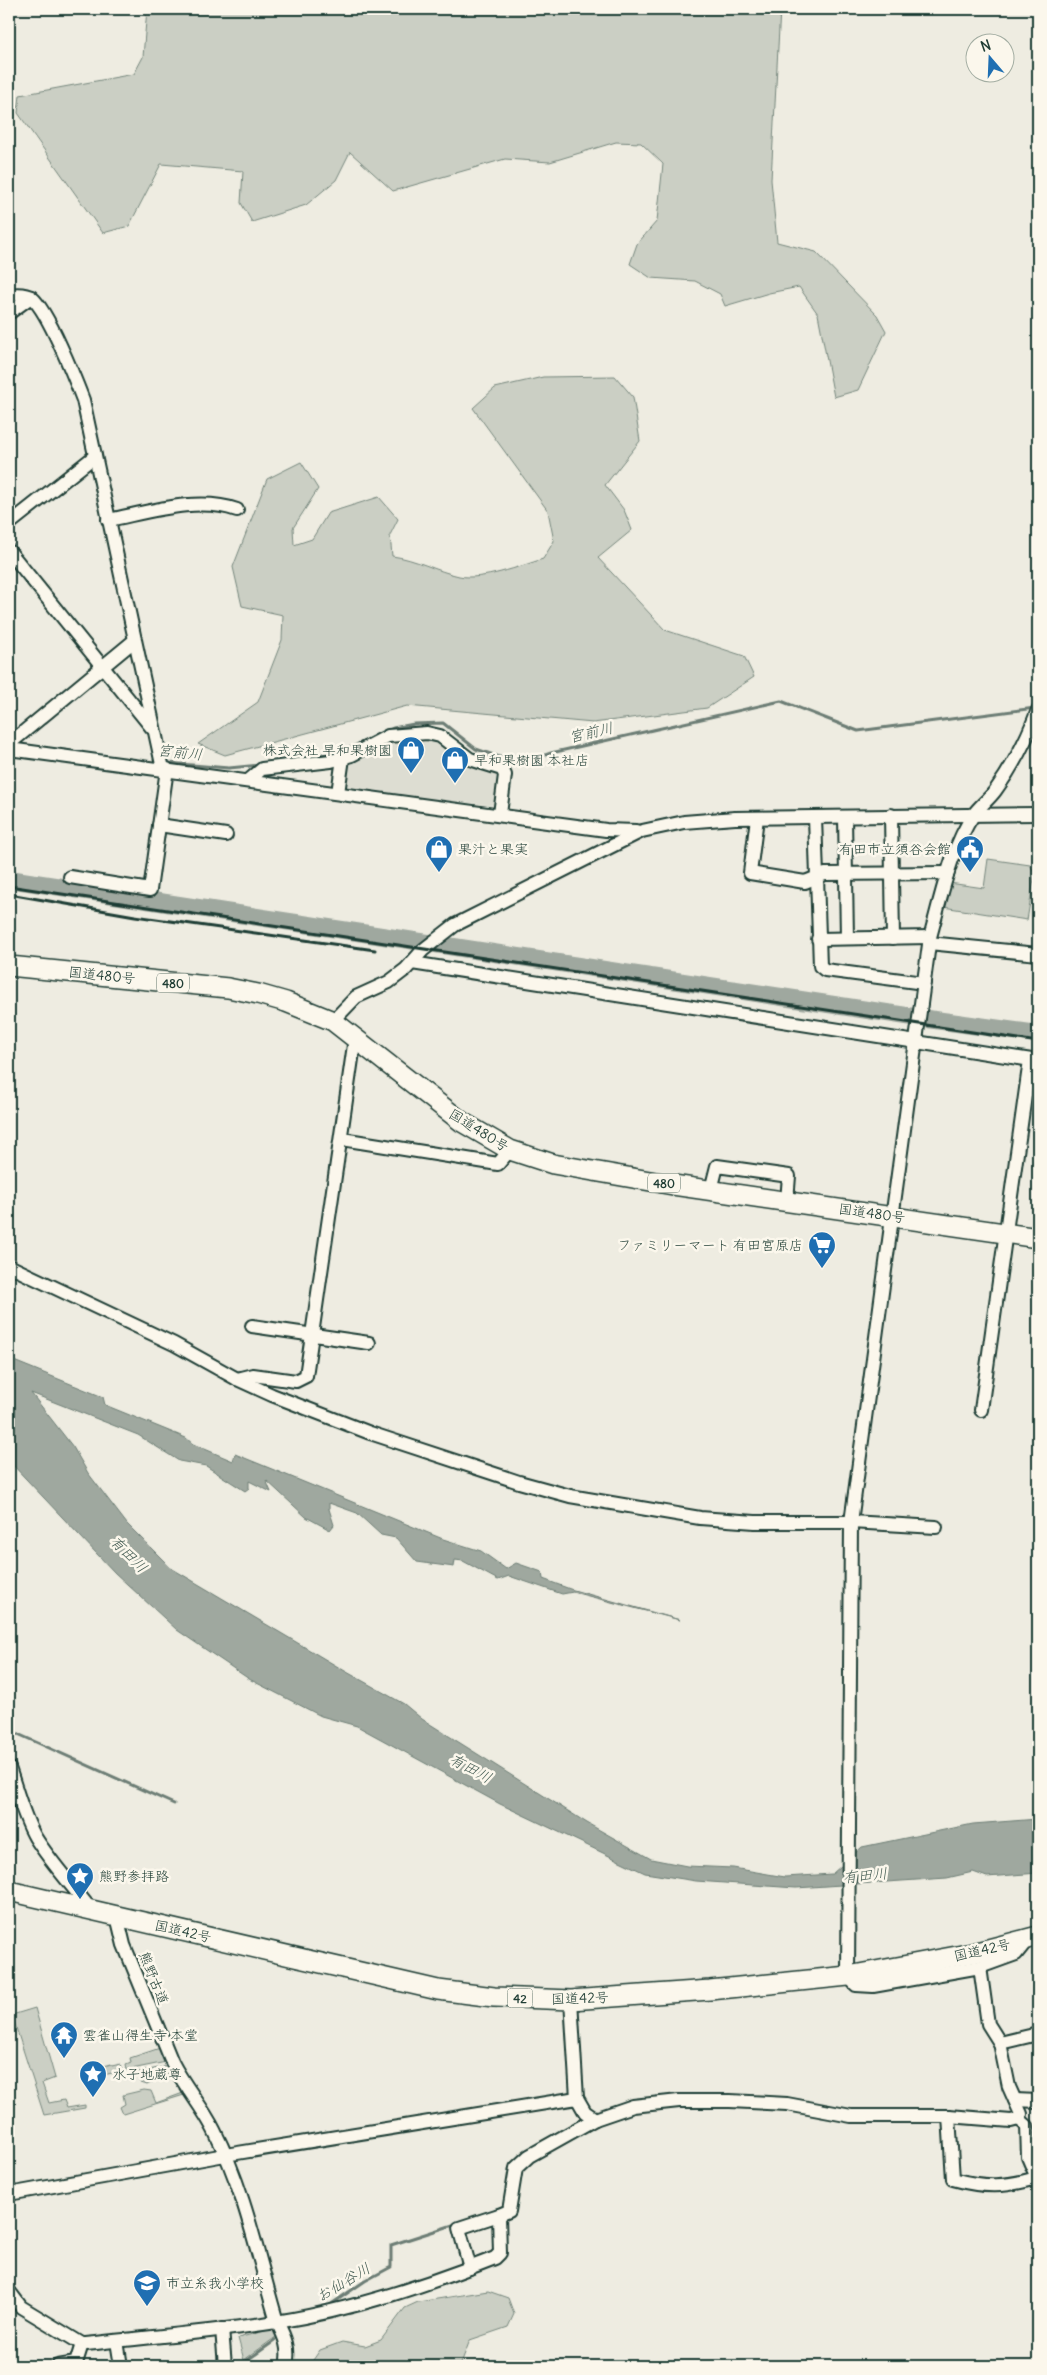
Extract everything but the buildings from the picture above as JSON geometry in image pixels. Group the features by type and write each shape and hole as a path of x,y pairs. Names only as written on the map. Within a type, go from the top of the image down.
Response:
{"highway":[{"name":"国道480号","path":"9,966 243,991 286,1002 332,1021 462,1122 510,1150 553,1164 711,1190 1038,1238"},
{"name":"国道42号","path":"9,1891 438,1990 494,1998 571,2000 710,1990 848,1976 973,1953 1033,1937"}],"street":[{"path":"9,295 31,297"},
{"path":"9,313 31,297"},
{"path":"31,297 52,330 78,386 95,456 153,730 165,769 150,890 70,878"},
{"path":"9,524 95,456"},
{"path":"108,520 188,505 220,504 237,510"},
{"path":"9,551 153,730"},
{"path":"9,744 135,640"},
{"path":"1033,1937 1016,1954 980,1967 872,1986 856,1985 848,1976 851,1522 930,940 948,873 975,814 993,793 1021,752 1038,710"},
{"path":"249,780 262,769 313,764 343,758 388,736 435,734 470,759 502,769 504,775 500,814"},
{"path":"9,749 500,814 606,830 642,831 698,820 815,816 1038,814"},
{"path":"338,793 343,758"},
{"path":"891,815 893,938"},
{"path":"815,816 819,963 822,969 924,983"},
{"path":"845,816 847,938"},
{"path":"757,818 750,874 805,882 825,874 948,873"},
{"path":"159,825 226,834"},
{"path":"332,1021 356,998 389,982 412,963 434,940 466,918 642,831"},
{"path":"818,939 893,938 930,940 1038,954"},
{"path":"412,963 915,1046 1034,1060 1005,1233 981,1410"},
{"path":"237,1379 253,1375 301,1380 306,1376 342,1139 355,1038"},
{"path":"342,1139 498,1164 510,1150"},
{"path":"9,1266 174,1344 237,1379 272,1395 370,1433 467,1466 570,1496 700,1518 755,1522 851,1522 936,1527"},
{"path":"252,1326 369,1343"},
{"path":"9,1768 26,1818 35,1837 91,1910"},
{"name":"熊野古道","path":"117,1916 124,1945 172,2062 181,2080 214,2129 244,2201 277,2322 286,2339 288,2357 286,2366"},
{"path":"980,1967 988,2024 1000,2042 1009,2087 1021,2114 1019,2119"},
{"path":"571,2000 577,2098 585,2112 595,2119"},
{"path":"1000,2042 1038,2034"},
{"path":"9,2194 225,2155 577,2098"},
{"path":"1015,2100 1038,2100"},
{"path":"470,2268 459,2228 509,2211 514,2175 521,2164 550,2143 595,2119 634,2106 680,2101 787,2104 851,2116 949,2116 1011,2121 1019,2119"},
{"path":"949,2116 953,2179 993,2187 1009,2186 1038,2179 1028,2156 1027,2126 1019,2119"},
{"path":"9,2291 21,2307 82,2344 277,2322 374,2301 420,2287 495,2258 500,2253 499,2215"},
{"path":"222,2329 225,2366"},
{"path":"116,2341 121,2366"},
{"path":"58,2366 76,2363 82,2344"}],"shaded area":[{"path":"147,9 780,9 771,180 777,242 816,252 877,315 886,331 858,390 834,397 818,314 799,287 769,293 725,306 720,294 695,281 651,278 630,264 637,244 657,221 663,164 641,143 616,142 550,162 505,159 393,191 350,152 336,180 306,205 252,222 241,203 243,171 161,164 129,226 103,233 18,113 20,95 134,74 143,57"},
{"path":"615,376 633,397 640,441 605,485 624,510 632,530 598,558 665,630 744,656 754,677 707,708 593,723 407,706 225,755 198,744 258,702 282,640 283,615 242,606 233,567 267,479 301,462 318,489 293,528 294,545 312,539 328,513 379,497 398,519 390,535 392,556 451,574 468,577 490,575 512,569 543,559 554,541 548,511 473,408 495,388 543,377"},
{"path":"428,735 500,770 498,806 342,790 346,760 379,741"},
{"path":"988,859 1030,865 1035,873 1027,920 943,907 949,883 984,888"},
{"path":"35,2008 55,2078 42,2083 49,2103 64,2100 67,2108 85,2105 85,2108 44,2115 12,2015"},
{"path":"160,2048 166,2062 127,2070 126,2065 131,2063 130,2058"},
{"path":"111,2064 112,2066 120,2064 122,2071 103,2075 101,2067"},
{"path":"168,2066 172,2073 147,2085 141,2083 139,2072"},
{"path":"144,2090 151,2091 156,2103 183,2093 184,2095 123,2114 120,2107 125,2104 123,2095"},
{"path":"488,2291 508,2298 514,2314 508,2327 470,2340 460,2366 309,2366 320,2350 342,2342 365,2346 381,2340 405,2308 418,2302"},
{"path":"275,2328 280,2334 244,2360 238,2338"}],"water":[{"name":"有田川","path":"9,1359 103,1397 105,1405 186,1438 193,1444 233,1461 235,1454 443,1539 481,1551 506,1569 516,1563 542,1572 543,1579 570,1589 680,1620 573,1592 562,1594 509,1576 498,1580 463,1561 455,1560 454,1567 417,1562 396,1538 381,1535 357,1513 329,1503 334,1525 330,1530 306,1517 266,1480 271,1492 249,1481 249,1488 245,1491 206,1466 179,1461 138,1435 31,1393 73,1447 88,1473 127,1524 171,1568 404,1704 422,1719 587,1823 651,1859 687,1866 733,1868 785,1877 832,1874 862,1847 973,1824 1038,1819 1038,1873 987,1877 973,1872 947,1878 796,1888 696,1881 645,1873 500,1804 357,1726 321,1716 249,1679 177,1630 115,1573 9,1461"}],"waterway":[{"name":"宮前川","path":"303,758 345,750 393,728 414,724 443,723 476,749 522,763 551,753 781,701 858,731 1035,708"},
{"name":"宮前川","path":"167,763 229,768 260,765"},
{"path":"9,879 913,1017 1038,1034"},
{"path":"9,1730 174,1804"},
{"name":"お仙谷川","path":"327,2307 365,2281 391,2267 391,2245 456,2224"},
{"path":"239,2366 280,2337"},
{"name":"お仙谷川","path":"83,2350 104,2348"}],"railway":[{"path":"9,886 1038,1042"},
{"path":"9,894 135,916 375,950"}],"place":[{"name":"株式会社 早和果樹園","path":"411,774"},
{"name":"早和果樹園 本社店","path":"455,784"},
{"name":"果汁と果実","path":"439,873"},
{"name":"有田市立須谷会館","path":"970,873"},
{"name":"ファミリーマート 有田宮原店","path":"822,1269"},
{"name":"熊野参拝路","path":"80,1900"},
{"name":"雲雀山得生寺 本堂","path":"64,2059"},
{"name":"水子地蔵尊","path":"93,2098"},
{"name":"市立糸我小学校","path":"147,2307"}]}
